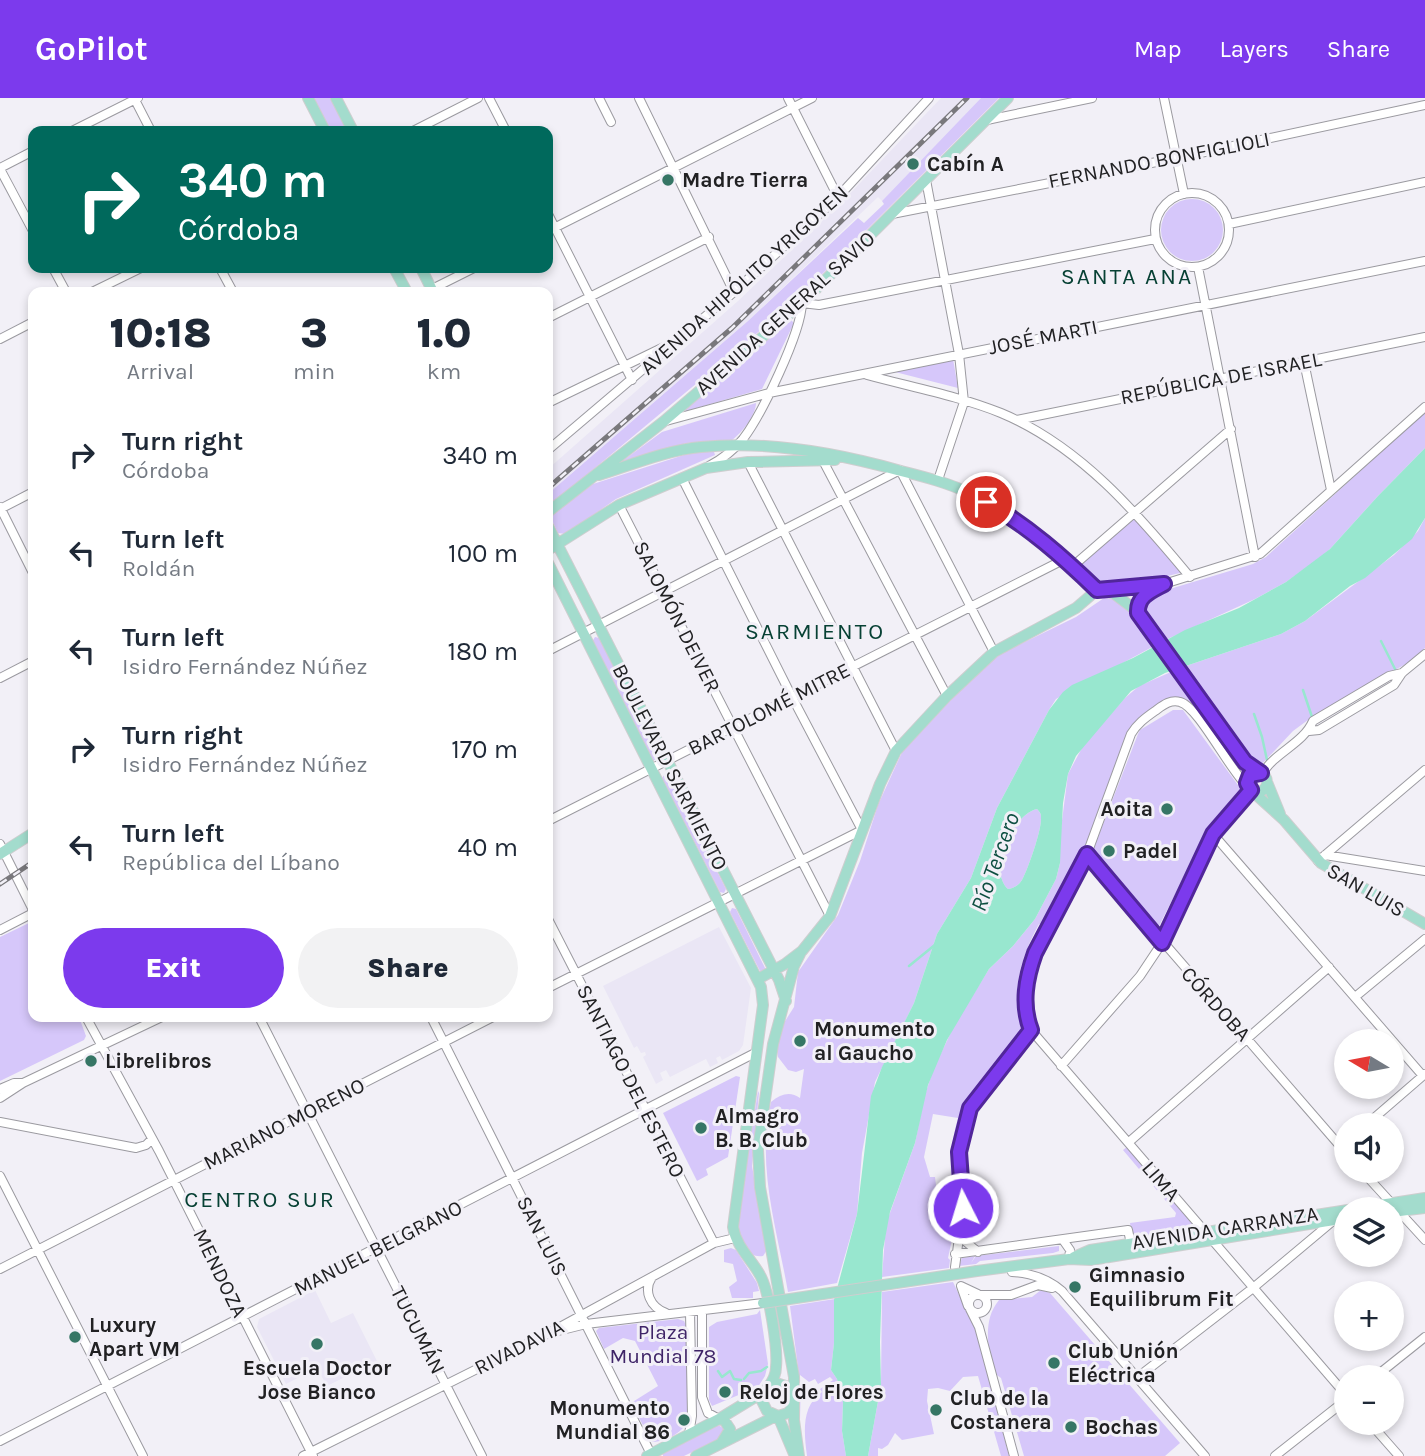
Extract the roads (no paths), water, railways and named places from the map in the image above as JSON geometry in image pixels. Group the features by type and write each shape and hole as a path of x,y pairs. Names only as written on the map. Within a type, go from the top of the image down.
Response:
{"main road":[{"path":"309,98 323,126"},
{"path":"336,98 350,126"},
{"name":"AVENIDA GENERAL SAVIO","path":"553,508 663,422 802,303 1008,98"},
{"path":"591,478 691,448 737,446 870,462 938,480 971,494 1001,511 1069,562 1097,590 1118,596 1140,616 1245,762 1250,787"},
{"path":"553,548 619,505 706,468 820,456"},
{"name":"BOULEVARD SARMIENTO","path":"553,536 774,971 785,1005"},
{"name":"BOULEVARD SARMIENTO","path":"553,573 758,979 763,996"},
{"path":"1140,616 1138,605 1141,599 1164,584"},
{"path":"797,1456 794,1377 758,1166 775,1031 785,1005 794,966 802,951 830,916 862,830 896,751 947,696 994,652 1076,608 1097,590"},
{"path":"1245,762 1263,776"},
{"path":"1250,787 1252,773 1263,776"},
{"path":"1250,787 1262,791 1263,776"},
{"name":"SAN LUIS","path":"1263,776 1284,820"},
{"name":"SAN LUIS","path":"1250,787 1321,858 1425,924"},
{"path":"1,850 28,836"},
{"path":"758,979 802,951"},
{"path":"763,996 773,1007 785,1005"},
{"path":"763,996 733,1221 735,1238 761,1275 767,1294 776,1359 774,1377 762,1396 764,1406 777,1416 797,1456"},
{"path":"751,1086 766,1088"},
{"name":"AVENIDA CARRANZA","path":"1404,1205 1425,1198"},
{"name":"AVENIDA CARRANZA","path":"1404,1208 1425,1208"},
{"name":"AVENIDA CARRANZA","path":"1069,1259 1090,1250 1334,1211"},
{"name":"AVENIDA CARRANZA","path":"763,1303 999,1268 1069,1259 1091,1260 1334,1220"},
{"path":"749,1259 762,1262 773,1252"},
{"path":"650,1455 719,1419 776,1384 785,1385 791,1390 794,1401 788,1413 696,1456"},
{"path":"719,1419 724,1420 730,1429 722,1443"}],"street":[{"path":"423,126 478,98"},
{"path":"489,98 503,126"},
{"path":"599,98 611,122"},
{"path":"639,98 734,292"},
{"path":"788,98 838,197"},
{"path":"553,228 812,98"},
{"name":"AVENIDA HIPÓLITO YRIGOYEN","path":"553,446 734,292 838,197 929,98"},
{"path":"987,120 1092,98"},
{"path":"1164,98 1184,194"},
{"path":"1421,98 1425,104"},
{"path":"82,126 136,99 149,126"},
{"name":"FERNANDO BONFIGLIOLI","path":"892,214 1177,158 1425,104"},
{"path":"28,154 0,168 28,221"},
{"path":"926,180 959,354 964,401 938,480"},
{"path":"1228,224 1425,183"},
{"path":"1193,193 1211,198 1224,212 1228,224 1228,238 1221,254 1206,265 1198,267 1182,267 1168,259 1155,239 1154,229 1160,210 1166,203 1184,194 1193,193"},
{"path":"553,232 590,297 632,380"},
{"path":"553,316 709,237"},
{"path":"706,468 737,446 752,425 769,393 801,317 802,303 819,305 1155,239"},
{"name":"JOSÉ MARTI","path":"663,422 769,393 1425,261"},
{"path":"1198,267 1255,557"},
{"path":"102,287 131,273"},
{"path":"438,287 464,273"},
{"path":"0,339 28,325"},
{"name":"REPÚBLICA DE ISRAEL","path":"1017,420 1425,337"},
{"path":"553,400 624,364 679,340"},
{"path":"1304,362 1331,490"},
{"path":"864,374 964,401 1017,420 1042,434 1081,463 1136,512 1191,577"},
{"path":"1097,590 1164,584 1255,557 1282,536 1425,407"},
{"name":"BARTOLOMÉ MITRE","path":"553,818 914,635 1069,562 1136,512 1231,429"},
{"path":"820,456 947,696"},
{"path":"748,462 896,751"},
{"path":"553,648 900,470 994,652"},
{"path":"553,985 862,830 792,698 682,478"},
{"path":"28,494 0,508 28,563"},
{"name":"SALOMÓN DEIVER","path":"619,505 830,916"},
{"path":"1263,776 1268,765 1308,731 1313,721 1389,676 1402,673 1425,653"},
{"path":"0,678 28,664"},
{"path":"955,1267 963,1208 959,1152 970,1108 1031,1030 1025,1003 1029,968 1087,854 1131,734 1143,719 1170,702 1184,703 1194,711 1237,775 1250,787 1213,834 1162,943 1140,976 1061,1066"},
{"path":"1321,858 1425,770"},
{"path":"1213,834 1424,1075 1380,1113"},
{"path":"1,850 28,894"},
{"name":"CÓRDOBA","path":"1087,854 1334,1137"},
{"path":"1321,858 1425,872"},
{"path":"0,930 28,914"},
{"name":"SANTIAGO DEL ESTERO","path":"553,929 714,1243"},
{"path":"1355,997 1425,939"},
{"path":"1129,1142 1329,967"},
{"name":"MENDOZA","path":"89,1022 174,1181 309,1455"},
{"path":"0,1098 23,1083 151,1022"},
{"name":"TUCUMÁN","path":"262,1022 482,1456"},
{"name":"SAN LUIS","path":"434,1022 650,1455"},
{"name":"MARIANO MORENO","path":"0,1269 483,1022"},
{"name":"LIMA","path":"1031,1030 1334,1384"},
{"name":"MANUEL BELGRANO","path":"0,1441 755,1054"},
{"path":"0,1090 14,1083 23,1083"},
{"path":"0,1122 136,1148 146,1145 152,1139"},
{"path":"0,1176 143,1456"},
{"path":"1372,1183 1384,1197"},
{"path":"1404,1218 1425,1240"},
{"path":"1138,1377 1334,1221"},
{"path":"1291,1227 1307,1231 1305,1245"},
{"path":"960,1229 965,1241 978,1252"},
{"path":"955,1254 1128,1230 1131,1244"},
{"name":"RIVADAVIA","path":"309,1455 445,1383 549,1333 714,1243 735,1238"},
{"path":"1063,1240 1063,1252 1069,1259"},
{"path":"999,1268 1027,1274 1062,1291 1205,1456"},
{"path":"1012,1272 1025,1280 1019,1292"},
{"path":"652,1276 647,1290 649,1298 657,1309 672,1314"},
{"path":"979,1327 986,1299 959,1283 979,1327 1014,1456"},
{"path":"969,1307 970,1298 979,1294 999,1296 1038,1285 1062,1291"},
{"path":"969,1307 976,1313 985,1309 999,1296"},
{"path":"549,1333 586,1324 763,1303"},
{"path":"702,1311 702,1397 708,1413 719,1419"},
{"path":"689,1434 692,1416 690,1312"},
{"path":"1390,1365 1425,1337"},
{"path":"1275,1456 1334,1408"},
{"path":"1381,1435 1399,1456"}],"water":[{"name":"Río Tercero","path":"1425,448 1425,518 1412,539 1365,578 1350,586 1305,621 1281,634 1165,673 1131,691 1076,756 1068,774 1063,803 1060,863 1056,879 1035,919 989,969 947,1040 928,1085 915,1143 890,1212 883,1250 881,1385 868,1456 846,1456 842,1431 843,1402 837,1379 831,1370 834,1300 857,1214 871,1096 882,1067 914,1003 937,934 971,878 997,808 1049,710 1072,685 1133,658 1185,630 1239,608 1286,582 1330,549","holes":["1037,809 1041,815 1040,825 1028,868 1019,884 1008,889 1002,880 1000,869 1006,844 1019,821"]}],"waterway":[{"path":"1381,641 1395,669"},
{"path":"1303,690 1312,717"},
{"path":"1254,714 1267,760"},
{"path":"909,966 936,944"},
{"path":"744,1379 749,1373 767,1367"},
{"path":"718,1371 722,1377 730,1371 734,1379 741,1380"}],"railway":[{"path":"553,484 732,328 967,98"},
{"path":"0,884 28,865"}],"place":[{"name":"Cabín A","path":"913,164"},
{"name":"Madre Tierra","path":"668,180"},
{"name":"Aoita","path":"1167,809"},
{"name":"Padel","path":"1109,851"},
{"name":"Monumento al Gaucho","path":"800,1041"},
{"name":"Librelibros","path":"91,1061"},
{"name":"Almagro B. B. Club","path":"701,1128"},
{"name":"Gimnasio Equilibrum Fit","path":"1075,1287"},
{"name":"Luxury Apart VM","path":"75,1337"},
{"name":"Escuela Doctor Jose Bianco","path":"317,1344"},
{"name":"Club Unión Eléctrica","path":"1054,1363"},
{"name":"Reloj de Flores","path":"725,1392"},
{"name":"Club de la Costanera","path":"936,1410"},
{"name":"Monumento Mundial 86","path":"684,1420"},
{"name":"Bochas","path":"1071,1427"}],"district":[{"name":"SANTA ANA","path":"1127,276"},
{"name":"SARMIENTO","path":"815,631"},
{"name":"CENTRO SUR","path":"260,1199"}],"park label":[{"name":"Plaza Mundial 78","path":"663,1344"}]}
